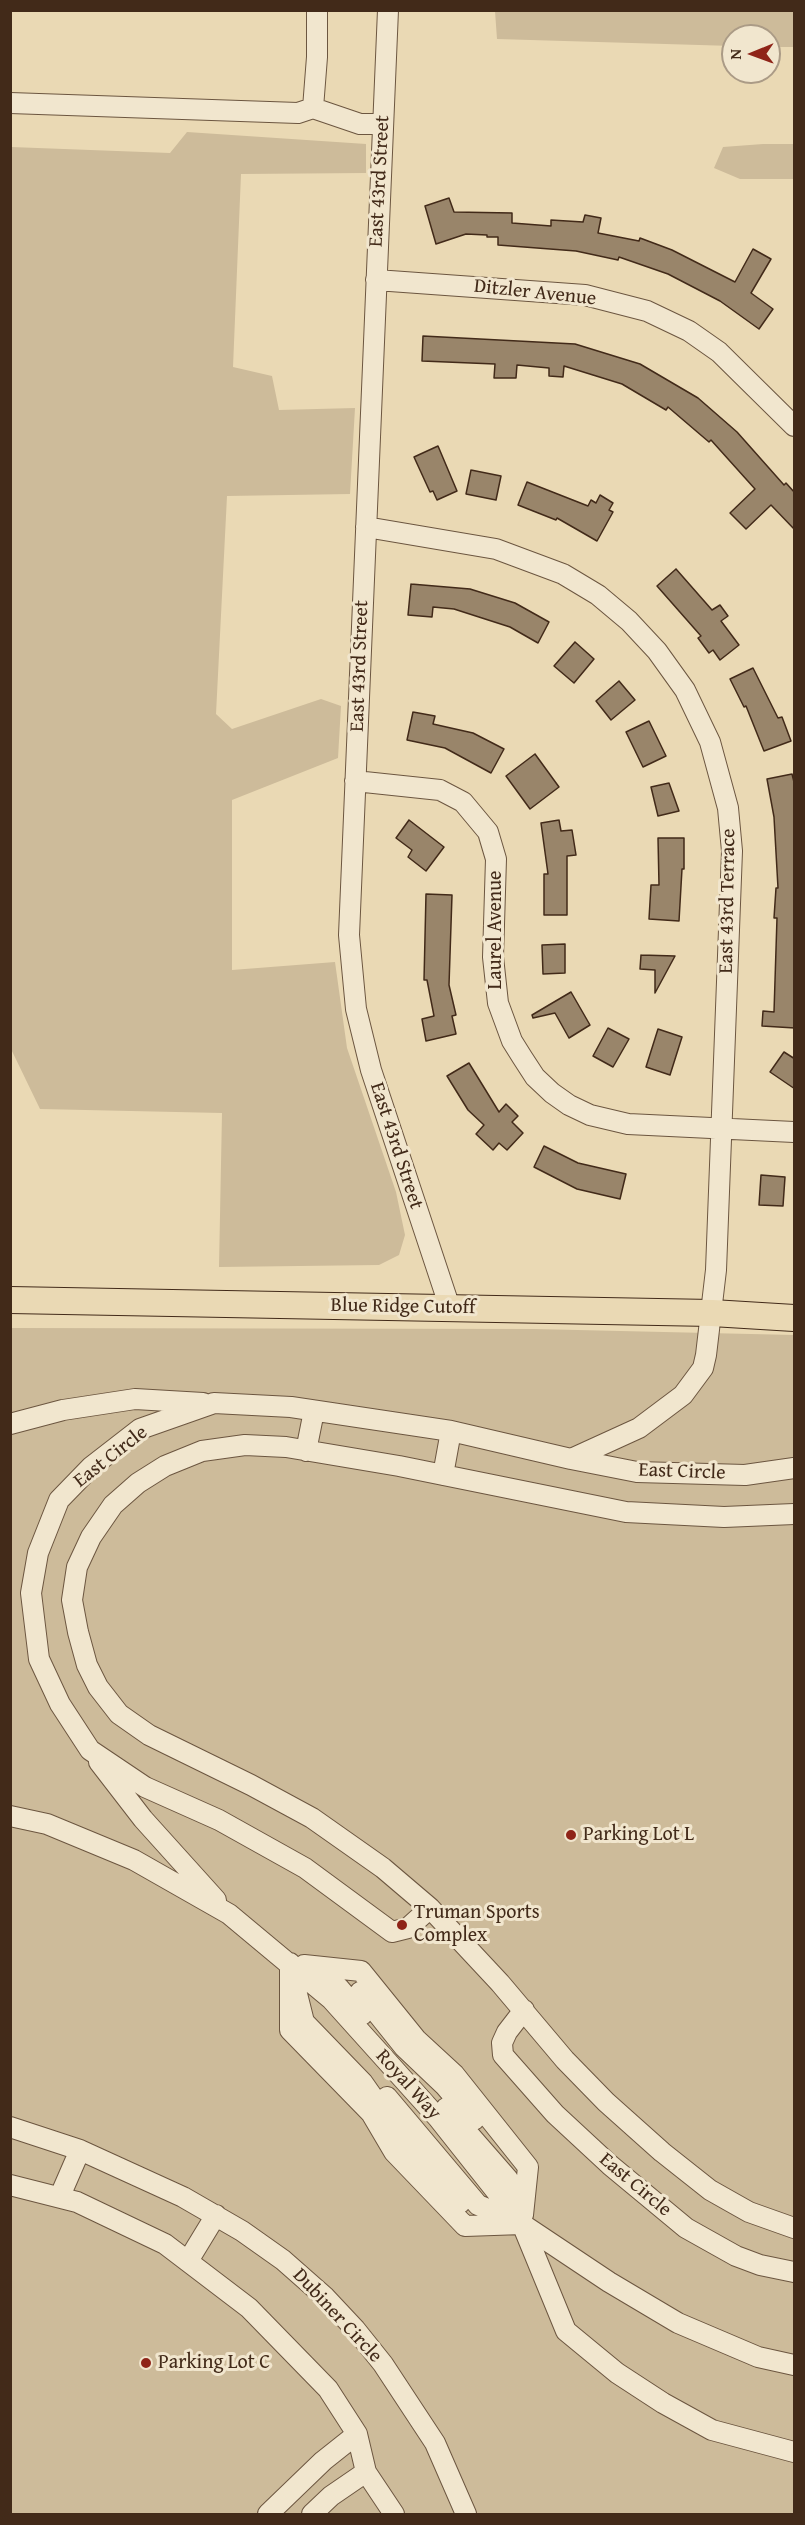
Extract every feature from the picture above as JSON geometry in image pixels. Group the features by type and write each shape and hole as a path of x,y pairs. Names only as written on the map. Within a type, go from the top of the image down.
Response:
{"main road":[{"name":"Blue Ridge Cutoff","path":"10,1300 712,1313 795,1318"}],"street":[{"path":"313,108 317,57 317,10"},
{"name":"East 43rd Street","path":"388,10 349,935 356,1009 371,1070 450,1308"},
{"path":"10,103 298,112 313,108 360,124 383,124"},
{"name":"Ditzler Avenue","path":"376,280 585,295 647,310 689,331 719,352 795,426"},
{"name":"East 43rd Terrace","path":"366,527 496,549 563,574 598,595 629,621 657,651 685,690 710,742 728,808 732,851 716,1270 712,1313"},
{"name":"Laurel Avenue","path":"355,781 440,790 463,802 488,832 496,859 493,957 496,994 503,1021 512,1041 535,1077 569,1105 606,1120 628,1124 795,1131"},
{"name":"East Circle","path":"571,1459 639,1428 683,1395 703,1368 712,1313"},
{"path":"10,1424 63,1410 135,1399 214,1403"},
{"name":"East Circle","path":"229,1914 143,1819 90,1750 60,1704 39,1659 31,1593 38,1552 59,1500 91,1467 140,1429 214,1403 314,1411 451,1431 637,1472 745,1475 795,1468"},
{"path":"306,1451 314,1411"},
{"path":"443,1475 451,1431"},
{"path":"795,1514 724,1517 626,1512 443,1475 306,1451 245,1445 202,1450 165,1466 138,1483 113,1505 91,1537 77,1567 72,1600 87,1665 98,1687 119,1714 149,1735 312,1818 377,1864 430,1908 524,2010 565,2060 606,2102 672,2160 710,2190 748,2212 795,2228"},
{"name":"East Circle","path":"90,1750 145,1786 219,1820 305,1868 392,1932 408,1928 430,1908"},
{"name":"Royal Way","path":"10,1816 47,1824 134,1860 229,1914 331,1999 438,2118 522,2224 609,2282 678,2323 758,2357 795,2365"},
{"path":"522,2224 465,2226 394,2152 371,2113 290,2030 290,1963 361,1971 417,2039 454,2074 528,2167 522,2224 566,2331 617,2373 663,2403 712,2430 795,2452"},
{"name":"East Circle","path":"524,2010 507,2032 502,2043 503,2055 555,2114 610,2166 686,2228 736,2256 760,2265 795,2272"},
{"name":"Dubiner Circle","path":"12,2128 80,2150 183,2196 283,2260 325,2297 383,2364 435,2443 466,2514"},
{"path":"60,2196 80,2150"},
{"path":"10,2185 77,2202 165,2244 249,2308 328,2390 357,2434 366,2472 394,2514"},
{"path":"188,2261 216,2215"},
{"path":"268,2514 323,2461 357,2434"},
{"path":"312,2514 331,2496 366,2472"}],"shaded area":[{"path":"495,11 794,11 794,47 781,47 781,24 721,24 721,46 497,39"},
{"path":"187,132 366,144 366,173 241,174 233,367 272,376 279,410 355,408 350,494 227,496 216,714 232,729 321,699 341,706 338,758 232,800 232,970 335,962 347,1048 396,1192 405,1235 399,1255 379,1265 219,1267 222,1113 40,1109 11,1049 11,147 170,153"},
{"path":"794,144 794,179 740,179 714,168 723,147"},
{"name":"Truman Sports Complex","path":"11,1328 534,1329 794,1335 794,2514 11,2514"}],"building":[{"path":"449,198 454,212 512,213 512,223 551,226 551,220 583,222 585,215 601,218 598,233 639,241 640,238 672,250 735,282 753,249 771,259 751,293 773,309 759,329 720,301 668,274 619,257 618,260 576,251 498,245 498,237 487,237 487,235 466,234 436,244 425,206"},
{"path":"423,336 575,344 640,364 698,398 737,432 784,485 786,483 795,493 795,530 771,505 746,529 730,513 755,489 711,440 709,442 668,407 666,410 622,384 564,366 563,377 549,376 549,368 517,365 516,378 494,378 495,364 422,361"},
{"path":"438,446 457,491 437,500 433,491 430,492 414,457"},
{"path":"471,470 501,476 496,500 466,494"},
{"path":"527,482 588,506 591,500 596,503 600,495 613,503 609,510 613,512 597,541 557,518 556,520 518,505"},
{"path":"676,569 712,610 720,605 728,616 721,621 739,645 720,660 713,650 709,653 698,638 701,636 657,586"},
{"path":"411,584 470,589 515,603 549,622 538,643 510,627 454,609 433,607 432,617 408,615"},
{"path":"575,642 594,659 574,683 554,666"},
{"path":"753,668 778,718 782,717 791,741 764,751 746,706 744,707 730,679"},
{"path":"619,681 635,700 611,720 596,701"},
{"path":"413,712 435,716 433,724 473,733 504,749 491,773 445,748 407,740"},
{"path":"649,721 666,756 643,767 626,732"},
{"path":"535,754 559,787 530,809 506,776"},
{"path":"792,774 795,786 795,1028 762,1026 763,1011 774,1012 777,918 774,918 776,888 778,888 774,817 767,779"},
{"path":"669,783 679,811 658,816 651,787"},
{"path":"409,820 444,847 426,871 408,857 412,850 396,838"},
{"path":"559,820 561,831 572,830 576,855 567,856 567,915 544,915 544,874 548,874 541,823"},
{"path":"658,838 684,838 684,869 682,869 679,921 649,919 651,885 659,885"},
{"path":"426,894 452,895 449,985 456,1015 452,1016 456,1034 426,1041 422,1019 434,1016 427,980 424,980"},
{"path":"565,944 565,973 543,974 542,945"},
{"path":"641,955 675,956 655,993 655,970 640,969"},
{"path":"571,992 590,1025 569,1038 555,1013 533,1018 532,1015"},
{"path":"608,1028 629,1039 613,1067 593,1056"},
{"path":"658,1029 682,1037 670,1075 646,1067"},
{"path":"784,1052 795,1059 795,1089 770,1072"},
{"path":"469,1063 499,1112 506,1104 518,1116 512,1122 523,1133 507,1150 499,1143 493,1150 476,1134 484,1125 468,1110 447,1076"},
{"path":"544,1146 578,1163 626,1174 620,1199 577,1189 534,1167"},
{"path":"761,1175 785,1177 783,1206 759,1205"}],"place":[{"name":"Parking Lot L","path":"571,1835"},
{"name":"Truman Sports Complex","path":"402,1925"},
{"name":"Parking Lot C","path":"146,2363"}]}
